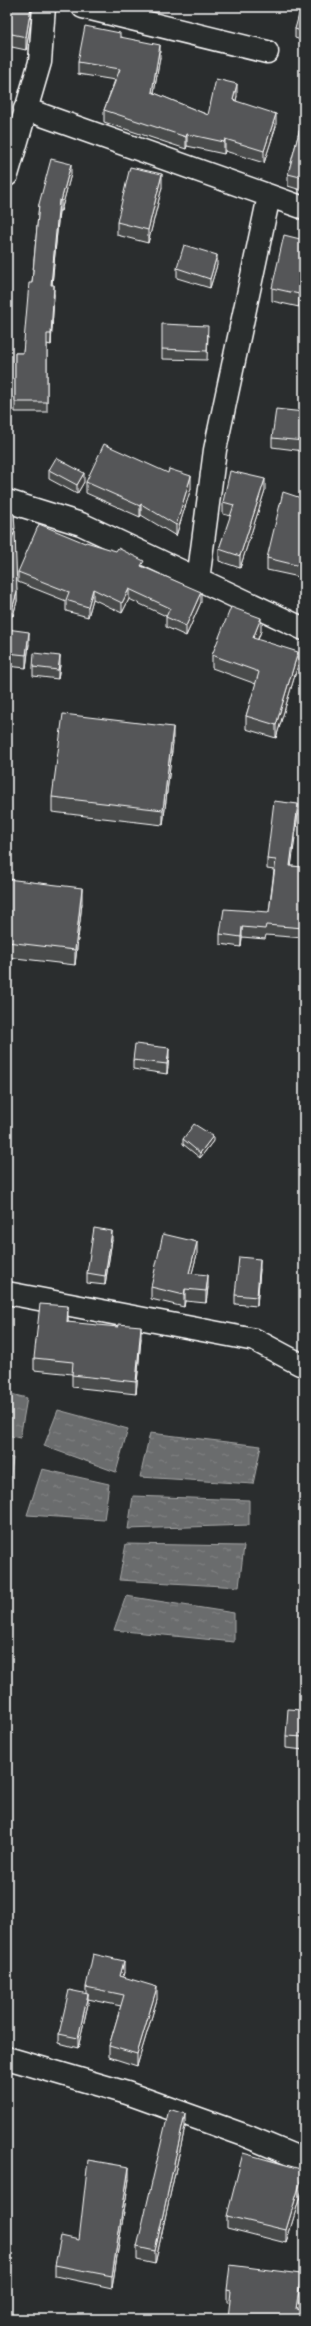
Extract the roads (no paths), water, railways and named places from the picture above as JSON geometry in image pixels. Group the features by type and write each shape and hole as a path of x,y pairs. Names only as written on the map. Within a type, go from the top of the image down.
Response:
{"street":[{"path":"7,175 25,109 40,62 44,7"},
{"path":"83,7 267,52"},
{"path":"25,109 304,208"},
{"path":"198,580 216,450 269,196"},
{"path":"7,501 81,524 304,630"},
{"path":"7,1293 255,1340 300,1364"},
{"path":"7,2058 127,2093 244,2135 304,2160"}],"water":[{"path":"7,1393 27,1398 20,1438 7,1435"},
{"path":"58,1410 128,1429 116,1472 44,1446"},
{"path":"150,1433 261,1446 253,1484 140,1477"},
{"path":"7,1457 13,1458 8,1500 7,1500"},
{"path":"42,1469 109,1484 104,1520 27,1515"},
{"path":"133,1496 249,1500 249,1525 128,1529"},
{"path":"126,1544 244,1546 239,1587 119,1580"},
{"path":"126,1596 234,1613 234,1642 114,1630"}]}
